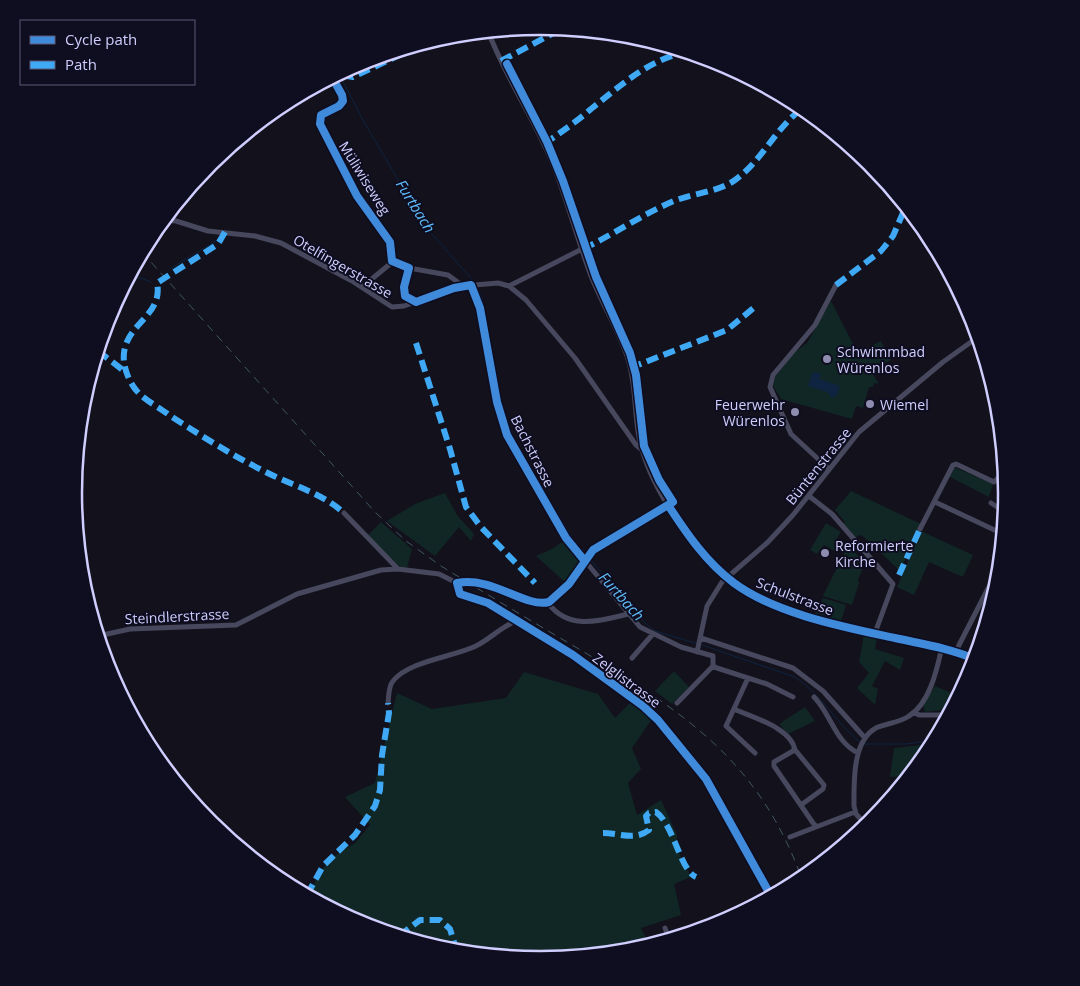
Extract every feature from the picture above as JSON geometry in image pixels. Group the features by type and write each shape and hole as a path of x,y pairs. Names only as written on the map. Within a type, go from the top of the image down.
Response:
{"street":[{"name":"Schulstrasse","path":"491,38 544,144 560,183 582,249 629,362 641,449 668,505 696,546 727,577 749,593 768,602 843,627 942,647 968,656"},
{"name":"Müliwiseweg","path":"319,119 328,142 354,191 390,242 392,261"},
{"name":"Otelfingerstrasse","path":"172,221 208,231 255,236 281,243 362,287 385,304 398,307 463,286 498,283 509,286"},
{"path":"582,249 509,286 526,300 576,358 636,445 641,449"},
{"path":"362,287 392,261 408,268 438,272 455,278 463,286"},
{"name":"Bachstrasse","path":"474,285 497,402 507,435 566,538 586,557 640,628 652,635 713,656 712,666"},
{"path":"829,469 791,434 770,387 773,375 815,326 836,285"},
{"name":"Büntenstrasse","path":"701,640 707,606 727,577 772,538 862,429 943,362 972,341"},
{"path":"920,529 953,465 956,464 994,482 998,478"},
{"path":"808,496 833,515 893,584 875,634"},
{"path":"935,502 996,531"},
{"path":"991,503 998,507"},
{"path":"548,603 562,593 586,557 630,526 668,505"},
{"path":"344,513 398,569"},
{"name":"Steindlerstrasse","path":"104,635 130,629 236,625 297,594 381,570 398,569 439,574 457,583"},
{"path":"457,583 475,581 506,590 532,602 548,603 567,617 587,623 606,621 628,614"},
{"name":"Zelglistrasse","path":"457,583 460,594 488,603 584,663 643,706 658,720 706,779 767,891"},
{"path":"956,651 987,590"},
{"path":"506,615 506,625"},
{"path":"388,703 389,690 393,681 401,674 419,665 474,647 506,625 516,621"},
{"path":"632,658 652,635"},
{"path":"697,650 701,640 793,668 831,702 863,741"},
{"path":"861,819 855,812 854,799 858,753 863,741 878,727 903,719 914,712 932,683 942,647"},
{"path":"677,703 712,666 779,688 794,696"},
{"path":"748,678 727,721 727,728 754,753"},
{"path":"814,697 824,707 836,732 858,753"},
{"path":"824,707 831,702"},
{"path":"734,709 780,730 824,786 823,789 801,805"},
{"path":"914,712 919,714 941,714"},
{"path":"795,751 774,762 774,766 816,826"},
{"path":"790,837 855,812"},
{"path":"665,928 667,933"}],"green space":[{"name":"Schwimmbad Würenlos","path":"831,301 856,350 860,348 861,351 881,341 891,360 871,371 879,384 874,383 873,387 869,387 863,408 856,406 852,419 781,399 773,386 775,377 795,352 807,343"},
{"path":"954,467 993,484 989,497 950,477"},
{"path":"851,491 921,524 900,571 864,537 859,535 855,538 842,524 845,522 835,510"},
{"path":"445,493 457,515 474,534 471,541 459,527 435,556 387,521 415,504"},
{"path":"381,522 412,549 407,568 399,566 367,536"},
{"path":"826,523 841,532 836,540 840,542 834,551 824,545 817,554 810,550"},
{"path":"921,531 973,555 963,577 929,562 914,595 897,587"},
{"path":"565,540 582,560 567,584 536,556 552,549"},
{"path":"848,545 865,563 858,580 859,583 852,605 823,596"},
{"path":"823,598 846,605 840,624 814,615"},
{"path":"864,635 877,637 875,649 904,658 900,670 885,661 872,686 878,689 875,705 857,688 869,673 859,662"},
{"path":"674,671 689,687 672,704 655,691"},
{"path":"524,672 598,694 615,718 632,701 652,719 632,748 641,769 628,783 637,815 661,800 677,835 676,847 691,877 674,884 681,915 641,928 646,938 629,942 570,950 510,950 451,942 393,927 337,904 311,890 318,875 331,858 355,843 370,825 345,797 375,783 397,693 432,709 506,698"},
{"path":"935,686 952,693 944,710 925,712 923,705"},
{"path":"805,707 815,721 788,734 779,724"},
{"path":"922,745 899,776 890,777 894,748"}],"water":[{"path":"813,372 821,374 819,379 840,386 837,395 832,398 827,392 808,386"}],"waterway":[{"name":"Furtbach","path":"342,80 364,122 426,227 474,282"},
{"path":"171,268 216,241"},
{"path":"135,278 141,278 151,282"},
{"name":"Furtbach","path":"477,288 482,297 504,414 516,443 532,471 573,539 587,555"},
{"name":"Furtbach","path":"589,558 645,623 655,631 698,644"},
{"name":"Furtbach","path":"702,645 795,677 805,684 860,742"},
{"name":"Furtbach","path":"863,744 906,744 925,741"}],"railway":[{"path":"147,258 375,512 406,541 441,566 655,697 715,744 741,772 764,802 784,838 798,871"}],"marked path":[{"path":"501,61 549,35"},
{"path":"544,144 635,75 647,67 674,55"},
{"path":"350,76 353,77 382,64"},
{"path":"583,249 662,206 682,198 714,190 735,180 745,172 796,114"},
{"path":"836,285 881,251 893,236 903,214"},
{"path":"225,232 218,244 157,283 157,295 154,305 128,339 124,362 128,377 139,394 169,415 234,455 274,476 319,496 344,513"},
{"path":"630,368 727,330 756,306"},
{"path":"416,343 450,449 466,507 481,527 535,583"},
{"path":"103,355 128,374"},
{"path":"899,575 920,529"},
{"path":"310,889 323,866 355,835 375,806 380,790 382,755 389,713 388,703"},
{"path":"603,833 627,836 644,833 649,830 646,816 649,813 656,812 668,827 690,873 696,877"},
{"path":"406,931 420,920 440,920 450,929 454,943"}],"cycle path":[{"path":"507,64 547,142 563,181 596,277 630,353 636,375 644,446 659,480 673,502 593,550 569,584 549,602 529,601 483,584 470,582 457,583 460,594 488,603 573,655 643,706 658,720 706,779 768,891"},
{"path":"335,83 343,101 339,106 321,115 320,124 357,196 390,242 392,261 409,268 404,287 405,296 416,302 454,288 471,285 480,308 497,402 507,435 566,538 584,560"},
{"path":"668,505 706,557 724,575 751,594 811,618 945,649 968,656"}],"place":[{"name":"Schwimmbad Würenlos","path":"827,359"},
{"name":"Wiemel","path":"870,404"},
{"name":"Feuerwehr Würenlos","path":"795,412"},
{"name":"Reformierte Kirche","path":"825,553"}]}
